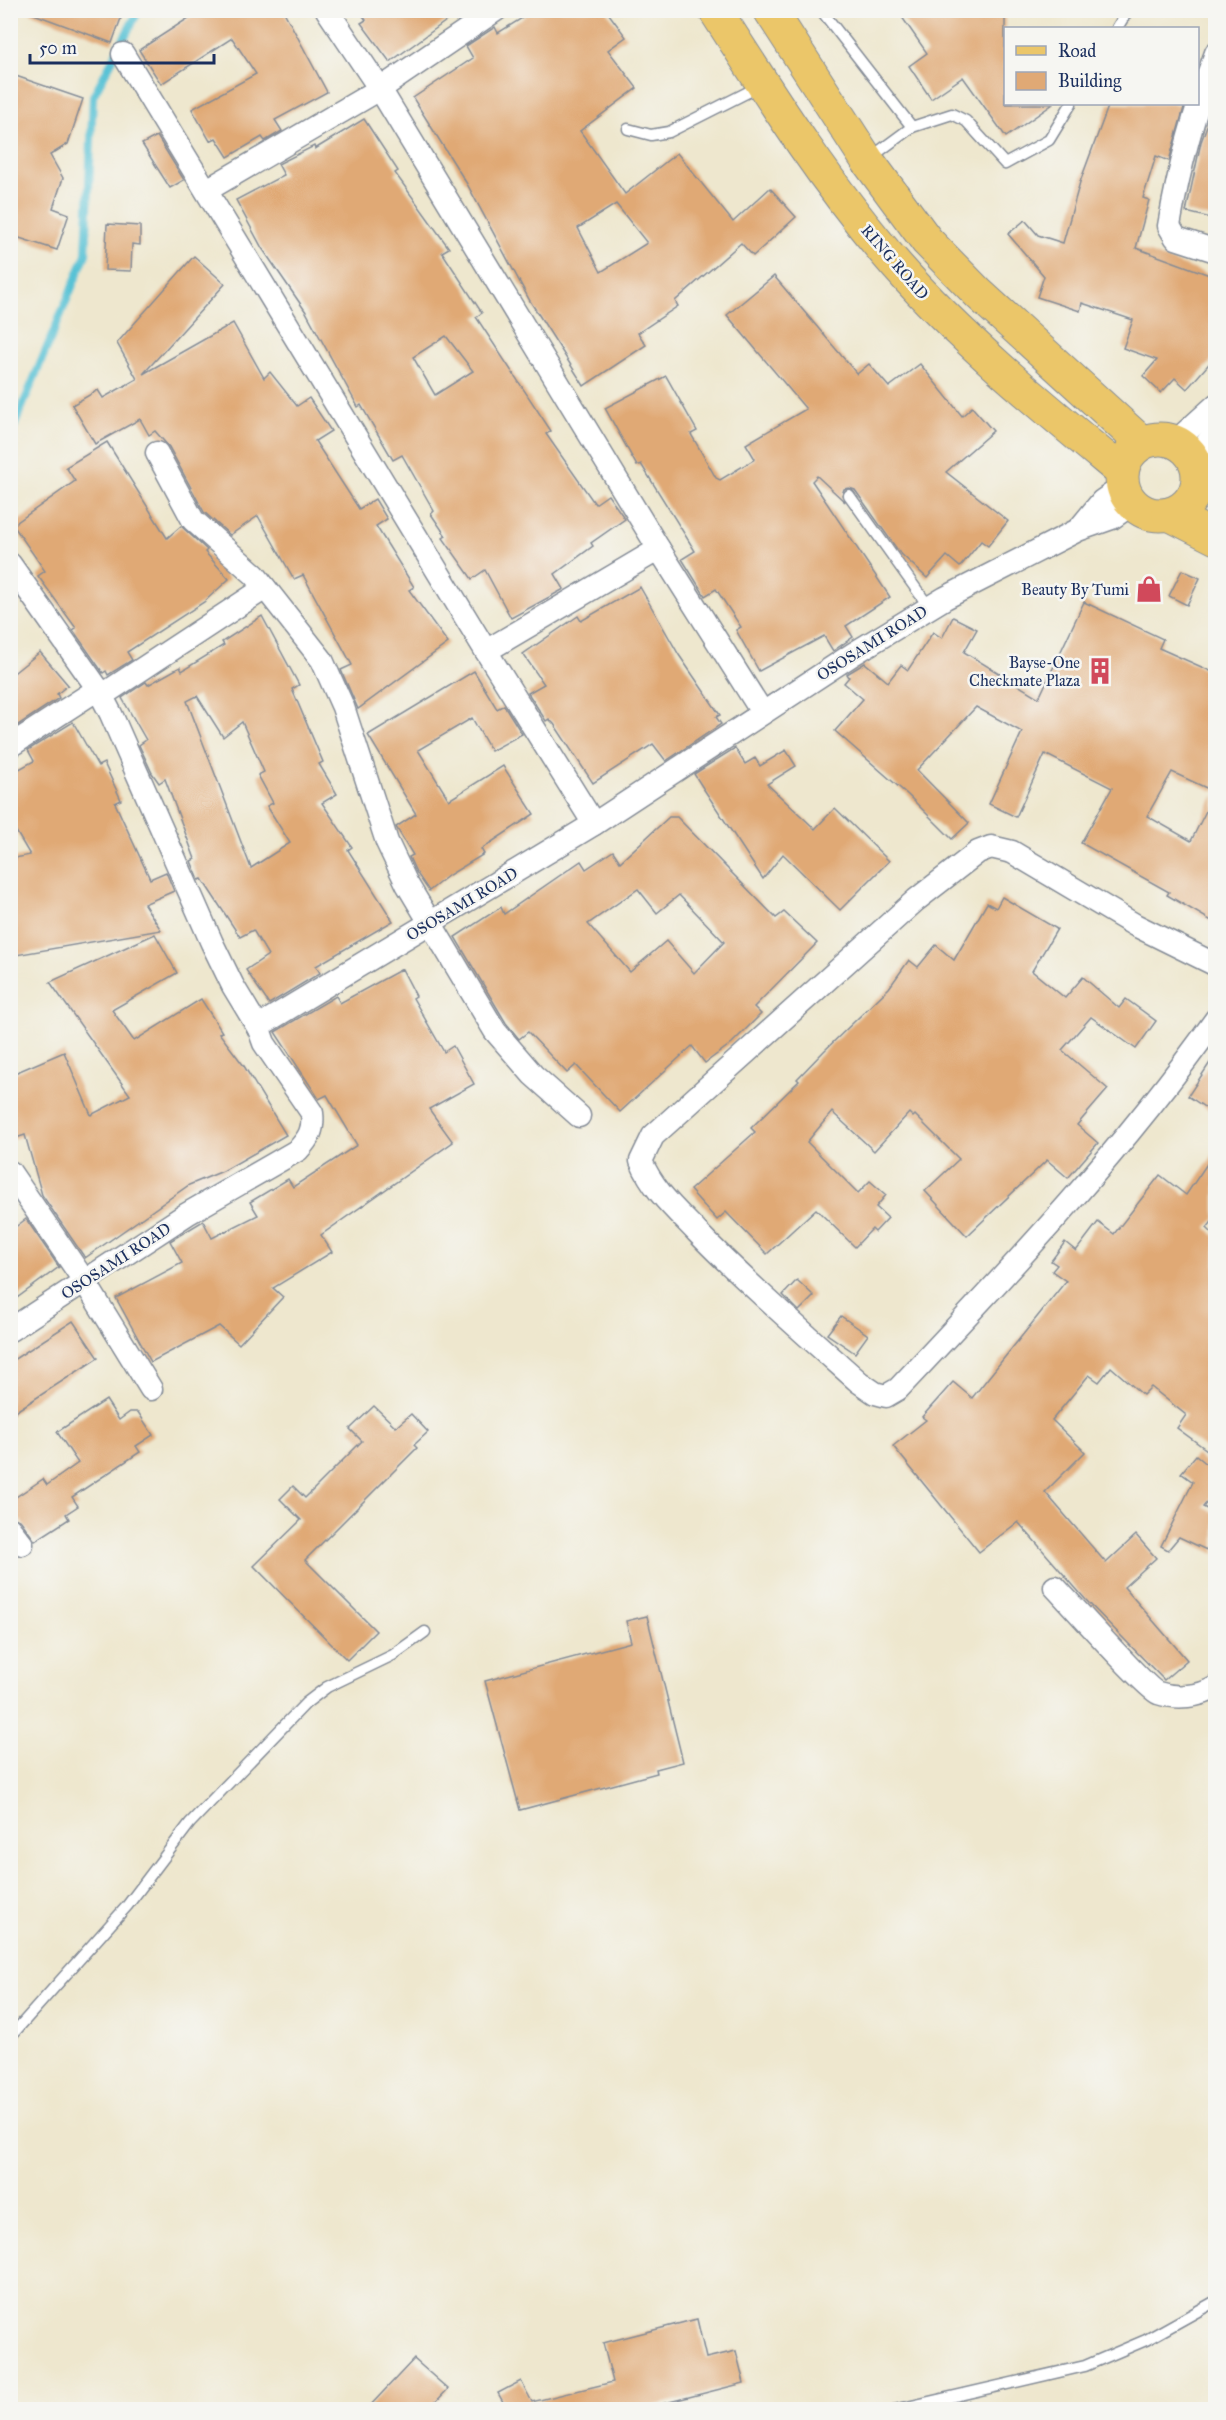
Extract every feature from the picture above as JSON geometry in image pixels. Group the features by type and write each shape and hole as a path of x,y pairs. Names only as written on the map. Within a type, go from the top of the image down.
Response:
{"main road":[{"name":"RING ROAD","path":"715,10 789,126 848,207 897,266 952,325 1125,488"},
{"path":"770,10 867,160 927,241 1142,443"},
{"path":"1159,439 1196,465 1197,486 1191,498 1182,508 1169,514 1156,515 1143,512 1125,488 1128,455 1142,443 1159,439"},
{"path":"1169,514 1215,538"}],"street":[{"path":"327,10 380,89 659,549 762,712"},
{"path":"207,190 380,89 496,10"},
{"path":"1199,99 1215,53"},
{"path":"123,54 486,651 594,824"},
{"path":"1197,105 1176,186 1169,226 1176,238 1215,251"},
{"path":"1196,465 1215,405"},
{"path":"1196,465 1215,430"},
{"path":"158,453 193,520 255,575 322,660 343,707 387,842 429,924 495,1031 533,1075 579,1116"},
{"name":"OSOSAMI ROAD","path":"10,1330 187,1214 298,1150 310,1137 314,1126 312,1113 264,1043 259,1029 269,1019 594,824 762,712 929,608 1078,530 1102,501 1125,488"},
{"path":"486,651 659,549"},
{"path":"10,564 99,693 173,850 212,943 233,986 259,1029"},
{"path":"10,746 99,693 265,588"},
{"path":"1215,965 1135,925 1012,852 991,847 978,852 916,900 653,1136 640,1161 648,1179 660,1194 735,1271 860,1382 875,1393 886,1396 898,1389 1006,1275 1168,1087 1215,1019"},
{"path":"10,1172 85,1282 151,1389"},
{"path":"1055,1587 1156,1693 1183,1696 1205,1694 1215,1688"}],"lane":[{"path":"821,10 912,127"},
{"path":"1118,27 1128,10"},
{"path":"628,129 651,135 669,132 763,85"},
{"path":"867,160 912,127 952,114 966,121 1005,164 1049,140 1070,105"},
{"path":"849,495 929,608"},
{"path":"10,2037 127,1906 190,1823 297,1711 327,1687 393,1655 425,1632"},
{"path":"894,2409 1085,2366 1146,2340 1215,2301"}],"building":[{"path":"31,10 124,10 112,43 31,13"},
{"path":"201,10 283,10 327,92 275,120 282,131 265,141 262,137 228,157 216,138 210,141 192,109 256,74 232,38 161,84 139,50"},
{"path":"359,10 461,10 390,62 361,23 366,20"},
{"path":"535,10 606,10 626,37 608,50 637,88 580,131 625,194 677,153 733,222 770,188 796,217 753,256 741,243 675,301 678,306 638,333 646,345 584,386 530,301 467,184 413,98 473,58 466,46 495,27 498,33","holes":["616,204 647,243 601,272 578,228"]},
{"path":"897,10 1005,10 1004,105 1052,105 1006,137 963,77 931,99 909,66 927,53"},
{"path":"10,74 83,99 68,144 50,155 63,178 53,208 69,214 57,250 10,235"},
{"path":"1215,104 1215,219 1186,212 1201,142"},
{"path":"1109,105 1185,105 1169,161 1156,156 1143,198 1149,200 1136,248 1215,277 1215,357 1187,389 1175,378 1161,393 1143,376 1157,360 1123,348 1133,320 1082,303 1080,311 1037,297 1044,276 1008,234 1025,220 1038,235 1063,243 1080,182"},
{"path":"364,119 398,171 395,173 449,248 442,252 482,313 476,317 551,431 546,434 595,504 608,495 625,519 591,543 593,546 555,574 564,589 511,618 485,570 472,579 443,538 446,536 431,514 434,511 402,455 393,460 361,405 358,407 306,312 262,248 236,200 284,175 278,164 314,146 315,149","holes":["446,336 473,371 435,395 413,357"]},
{"path":"157,136 184,180 170,188 142,144"},
{"path":"107,224 140,226 140,245 132,244 131,271 105,270"},
{"path":"194,256 225,284 143,374 233,323 264,378 270,372 297,406 309,398 331,431 315,441 359,509 375,499 387,519 376,526 414,587 409,590 448,643 358,709 341,670 352,665 303,575 294,579 258,516 230,535 204,512 169,447 155,431 149,435 140,419 95,444 72,405 98,390 103,398 137,379 117,343"},
{"path":"774,276 857,374 869,364 889,387 920,364 962,416 972,407 993,431 946,472 1008,521 988,546 981,541 960,567 947,556 927,578 899,552 855,490 844,489 842,495 845,502 817,476 812,481 890,597 846,626 853,637 833,651 824,636 759,671 736,630 741,627 716,589 705,596 682,559 695,551 641,464 637,466 605,408 666,376 697,431 691,434 716,478 720,480 755,459 746,444 806,409 727,315"},
{"path":"107,442 167,538 181,526 207,550 205,552 229,579 204,602 127,652 132,660 108,675 106,671 103,673 73,630 76,628 38,576 45,571 13,525 75,481 66,467"},
{"path":"1182,570 1200,578 1187,605 1169,596"},
{"path":"640,587 679,655 720,715 716,717 721,724 666,761 653,744 593,783 554,724 549,719 546,721 528,693 544,684 523,654 578,616 581,621"},
{"path":"1084,602 1163,639 1159,648 1215,673 1215,792 1172,772 1147,816 1191,841 1215,793 1215,923 1167,895 1169,892 1081,843 1112,788 1045,754 1016,817 989,804 1022,732 976,707 917,770 969,823 952,839 908,795 835,731 863,699 844,683 849,677 847,674 865,663 888,682 901,665 908,670 933,632 942,638 953,617 977,629 964,652 1039,698"},
{"path":"262,616 299,685 292,689 323,762 319,764 337,794 322,803 352,847 348,850 393,921 316,966 320,973 269,1004 246,970 268,955 253,930 240,937 202,879 199,880 191,861 195,859 165,779 159,783 152,773 139,745 146,740 122,698 146,682 148,685 180,667 182,671 224,645 222,642","holes":["197,696 223,737 242,722 264,772 258,775 273,803 267,806 290,843 251,868 187,701"]},
{"path":"40,652 68,685 57,694 59,698 15,727 10,720 10,676"},
{"path":"474,671 497,709 504,705 522,734 491,751 472,718 418,750 449,800 503,766 534,814 481,849 484,854 449,875 429,891 416,872 409,857 413,855 396,827 416,814 368,735"},
{"path":"73,722 98,766 104,763 121,800 115,803 150,879 166,872 174,891 144,904 161,930 16,955 10,926 10,859 30,855 10,821 10,774 34,761 28,750"},
{"path":"735,748 745,764 755,758 760,766 786,750 796,766 767,784 815,829 835,808 889,861 840,910 783,854 763,879 703,788 694,774"},
{"path":"669,817 677,817 776,918 784,912 817,943 754,1007 761,1014 732,1043 705,1063 692,1046 620,1112 576,1065 567,1073 528,1032 519,1039 506,1023 455,937 501,907 504,914 581,861 586,869 613,851 620,862","holes":["638,889 657,913 679,895 724,942 694,973 666,941 630,972 588,924"]},
{"path":"1002,897 1057,929 1032,971 1065,998 1083,977 1119,1008 1126,999 1156,1021 1136,1049 1091,1017 1062,1050 1108,1089 1077,1125 1098,1143 1068,1178 1047,1160 967,1236 925,1191 959,1159 915,1115 913,1117 909,1113 874,1151 832,1112 807,1142 858,1193 870,1181 886,1195 876,1207 888,1218 875,1232 872,1229 855,1247 816,1209 767,1254 726,1212 717,1220 690,1190 755,1132 751,1128 799,1081 797,1079 824,1051 889,988 909,960 918,967 936,945 954,960 987,903 996,908"},
{"path":"155,934 177,973 112,1010 134,1041 201,999 222,1032 219,1033 244,1066 286,1135 223,1171 189,1185 85,1258 42,1195 25,1135 10,1140 10,1075 64,1052 91,1115 130,1095 50,982"},
{"path":"402,969 416,996 413,998 444,1052 453,1046 474,1084 429,1109 453,1142 321,1235 332,1252 273,1288 283,1297 239,1344 219,1326 151,1362 116,1298 182,1263 170,1241 203,1221 212,1238 258,1215 250,1202 288,1179 293,1187 357,1145 327,1095 319,1099 275,1032 336,996 340,1003"},
{"path":"1215,1055 1215,1114 1188,1096"},
{"path":"1215,1152 1215,1218 1207,1228 1215,1236 1215,1439 1207,1450 1177,1428 1186,1415 1151,1387 1143,1395 1111,1367 1099,1382 1089,1375 1052,1420 1085,1452 1045,1492 1106,1563 1136,1535 1156,1558 1124,1587 1187,1660 1164,1680 1086,1600 1018,1522 979,1552 893,1446 926,1420 922,1417 953,1382 972,1398 1066,1281 1052,1271 1057,1265 1051,1261 1065,1242 1076,1251 1098,1222 1114,1234 1160,1175 1186,1195"},
{"path":"26,1219 59,1267 10,1303 10,1231"},
{"path":"797,1280 814,1296 799,1311 783,1295"},
{"path":"841,1316 868,1335 855,1353 827,1334"},
{"path":"73,1321 98,1358 10,1415 10,1362"},
{"path":"106,1400 119,1420 130,1412 138,1412 153,1435 136,1446 140,1452 72,1497 78,1506 66,1514 69,1519 35,1541 21,1521 10,1516 10,1501 43,1479 47,1485 78,1463 57,1432"},
{"path":"374,1406 396,1427 411,1414 428,1432 414,1445 417,1448 305,1560 376,1631 347,1660 254,1566 301,1520 280,1499 293,1486 305,1498 362,1441 350,1429"},
{"path":"1196,1455 1215,1471 1215,1493 1203,1507 1215,1513 1215,1554 1179,1537 1168,1550 1161,1546 1193,1482 1181,1473"},
{"path":"647,1616 683,1762 656,1769 657,1773 520,1810 485,1681 631,1642 626,1621"},
{"path":"697,2319 706,2358 736,2351 744,2383 642,2409 507,2409 498,2393 521,2381 532,2402 613,2382 603,2343"},
{"path":"414,2359 448,2389 429,2409 367,2409"}],"waterway":[{"path":"10,436 86,254 93,96 139,10"}],"place":[{"name":"Beauty By Tumi","path":"1149,589"},
{"name":"Bayse-One Checkmate Plaza","path":"1100,671"}]}
